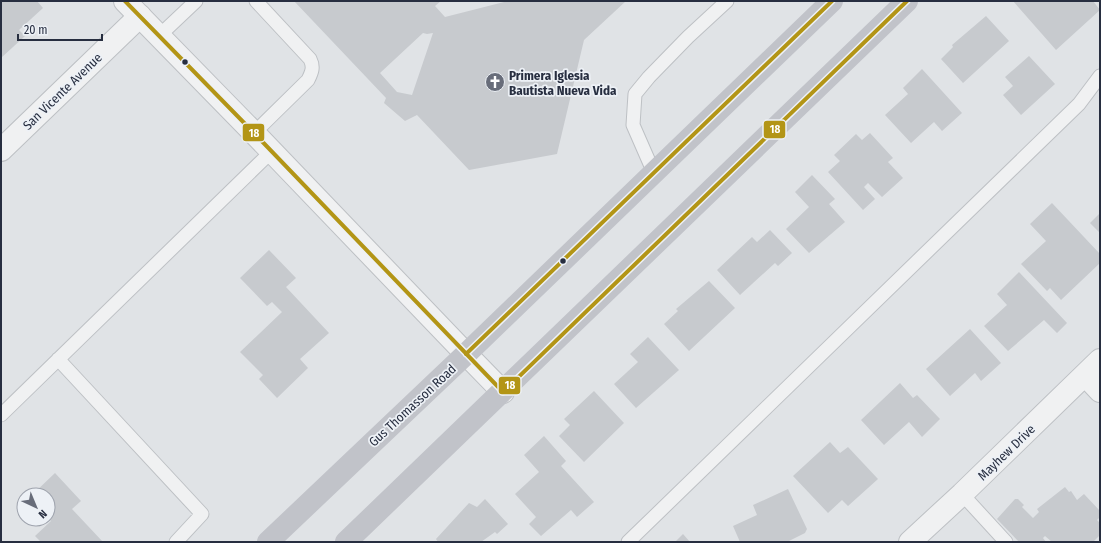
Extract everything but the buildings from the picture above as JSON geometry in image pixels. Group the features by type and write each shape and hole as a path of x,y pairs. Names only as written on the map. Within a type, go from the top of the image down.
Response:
{"main road":[{"name":"Gus Thomasson Road","path":"268,542 466,354 832,1"},
{"path":"346,542 908,1"}],"street":[{"path":"133,9 272,151 503,392"},
{"name":"San Vicente Avenue","path":"1,150 133,9"},
{"name":"Mayhew Drive","path":"910,542 962,494 1100,360"},
{"path":"1085,375 1100,391"}],"lane":[{"path":"159,36 196,1"},
{"path":"254,133 308,80 312,72 312,64 310,59 256,1"},
{"path":"654,173 633,125 635,94 665,60 727,1"},
{"path":"628,542 1079,104 1100,76"},
{"path":"1,415 272,151"},
{"path":"58,359 202,514 176,542"},
{"path":"962,494 1006,542"}],"transit line":[{"name":"18","path":"125,1 503,392 907,1"},
{"name":"18","path":"466,354 832,1"}],"place":[{"name":"Primera Iglesia Bautista Nueva Vida","path":"495,82"}]}
